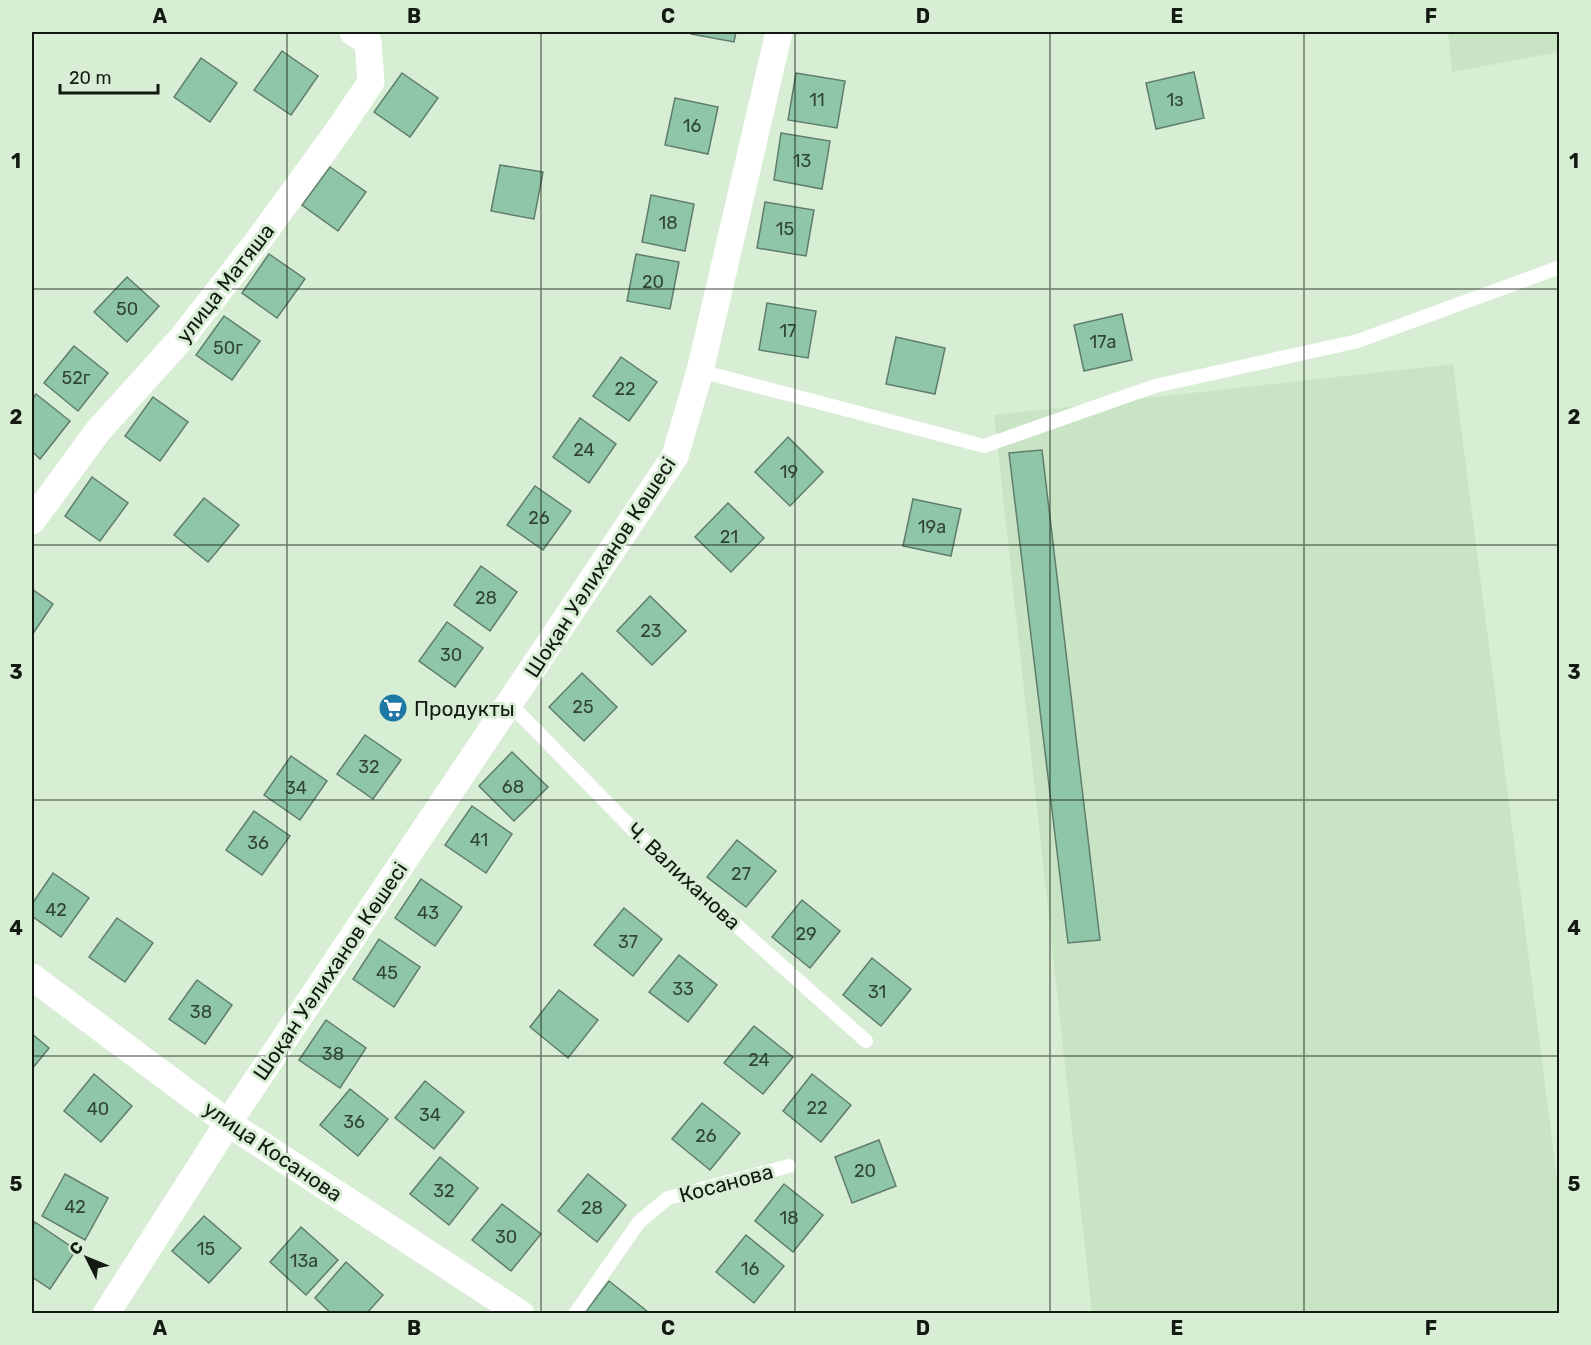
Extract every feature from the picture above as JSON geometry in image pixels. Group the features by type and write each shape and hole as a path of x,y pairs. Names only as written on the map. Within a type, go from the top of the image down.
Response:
{"street":[{"name":"улица Матяша","path":"32,521 98,431 181,339 258,242 371,82 368,42 353,32"},
{"name":"Шоқан Уәлиханов Көшесі","path":"106,1314 228,1124 675,456 700,371 779,32"},
{"name":"улица Косанова","path":"32,977 228,1124 522,1314"}],"lane":[{"path":"700,371 984,447 1155,386 1358,341 1560,267"},
{"name":"Ч. Валиханова","path":"509,704 659,856 866,1041"},
{"name":"Косанова","path":"575,1314 639,1222 668,1198 789,1166"}],"shaded area":[{"path":"1448,32 1559,32 1559,52 1452,72"},
{"path":"1453,364 1559,1194 1559,1313 1092,1313 994,415"}],"building":[{"path":"692,32 736,32 734,42 691,34"},
{"path":"282,51 318,76 291,115 254,90"},
{"path":"201,58 237,83 210,122 174,97"},
{"path":"1194,72 1204,118 1156,129 1146,83"},
{"path":"402,73 438,98 410,137 374,112"},
{"path":"796,73 845,81 837,128 788,120"},
{"path":"675,98 718,107 708,154 665,145"},
{"path":"781,133 830,141 822,189 774,180"},
{"path":"500,165 543,172 534,219 491,211"},
{"path":"330,167 366,192 338,231 302,205"},
{"path":"651,195 694,204 685,251 642,242"},
{"path":"765,202 814,210 806,256 757,248"},
{"path":"269,254 305,279 277,318 242,293"},
{"path":"636,254 679,262 670,309 627,301"},
{"path":"127,277 159,306 127,342 94,312"},
{"path":"767,303 816,311 808,358 759,350"},
{"path":"1122,314 1132,360 1084,371 1074,325"},
{"path":"224,316 260,341 232,380 196,355"},
{"path":"896,337 945,348 935,394 886,384"},
{"path":"74,346 108,373 78,411 44,383"},
{"path":"621,357 657,382 629,421 593,396"},
{"path":"36,394 70,421 40,459 32,451 32,400"},
{"path":"153,397 188,422 160,461 125,436"},
{"path":"580,418 616,444 589,483 553,457"},
{"path":"788,437 823,472 790,506 755,472"},
{"path":"1042,450 1100,940 1068,943 1009,453"},
{"path":"92,477 128,503 100,541 65,516"},
{"path":"535,486 571,511 543,550 507,525"},
{"path":"204,498 239,525 208,562 174,535"},
{"path":"913,499 961,509 951,556 903,546"},
{"path":"728,503 764,538 731,572 695,537"},
{"path":"481,566 517,592 490,631 454,605"},
{"path":"32,589 53,604 32,635"},
{"path":"650,596 686,631 652,665 617,631"},
{"path":"447,622 483,648 455,687 419,661"},
{"path":"582,673 617,707 584,741 549,707"},
{"path":"365,735 401,760 373,799 337,774"},
{"path":"512,752 548,787 514,821 479,786"},
{"path":"291,756 327,781 300,820 264,795"},
{"path":"472,806 512,834 486,873 445,845"},
{"path":"254,811 290,836 262,875 226,850"},
{"path":"737,840 776,871 746,907 707,877"},
{"path":"53,873 89,898 61,937 32,916 32,904"},
{"path":"421,879 462,907 435,946 395,918"},
{"path":"802,900 840,931 810,968 772,937"},
{"path":"624,908 662,939 633,976 594,945"},
{"path":"117,918 153,943 125,982 89,957"},
{"path":"379,939 420,967 394,1007 353,979"},
{"path":"679,955 717,985 688,1022 649,992"},
{"path":"872,958 911,989 881,1026 843,995"},
{"path":"197,980 232,1005 205,1044 169,1019"},
{"path":"559,990 598,1020 568,1058 530,1027"},
{"path":"326,1020 366,1048 340,1088 299,1060"},
{"path":"754,1026 793,1057 763,1094 724,1063"},
{"path":"32,1034 49,1048 32,1069"},
{"path":"94,1074 132,1106 101,1142 64,1111"},
{"path":"812,1074 851,1105 821,1142 783,1111"},
{"path":"425,1081 464,1112 434,1149 395,1118"},
{"path":"350,1089 388,1119 358,1156 320,1125"},
{"path":"702,1103 740,1133 710,1170 672,1139"},
{"path":"879,1140 896,1186 852,1203 835,1157"},
{"path":"440,1157 478,1188 449,1225 410,1194"},
{"path":"65,1174 108,1198 85,1240 42,1216"},
{"path":"588,1174 626,1205 597,1242 558,1211"},
{"path":"784,1184 823,1215 793,1252 755,1221"},
{"path":"502,1204 541,1234 511,1271 472,1240"},
{"path":"204,1216 241,1248 209,1283 172,1251"},
{"path":"35,1222 76,1250 50,1289 32,1277 32,1228"},
{"path":"301,1227 338,1260 306,1295 270,1262"},
{"path":"746,1235 784,1266 754,1303 716,1272"},
{"path":"346,1262 383,1295 366,1314 332,1314 315,1298"},
{"path":"609,1281 648,1312 647,1314 584,1314"}],"place":[{"name":"Продукты","path":"393,708"}]}
